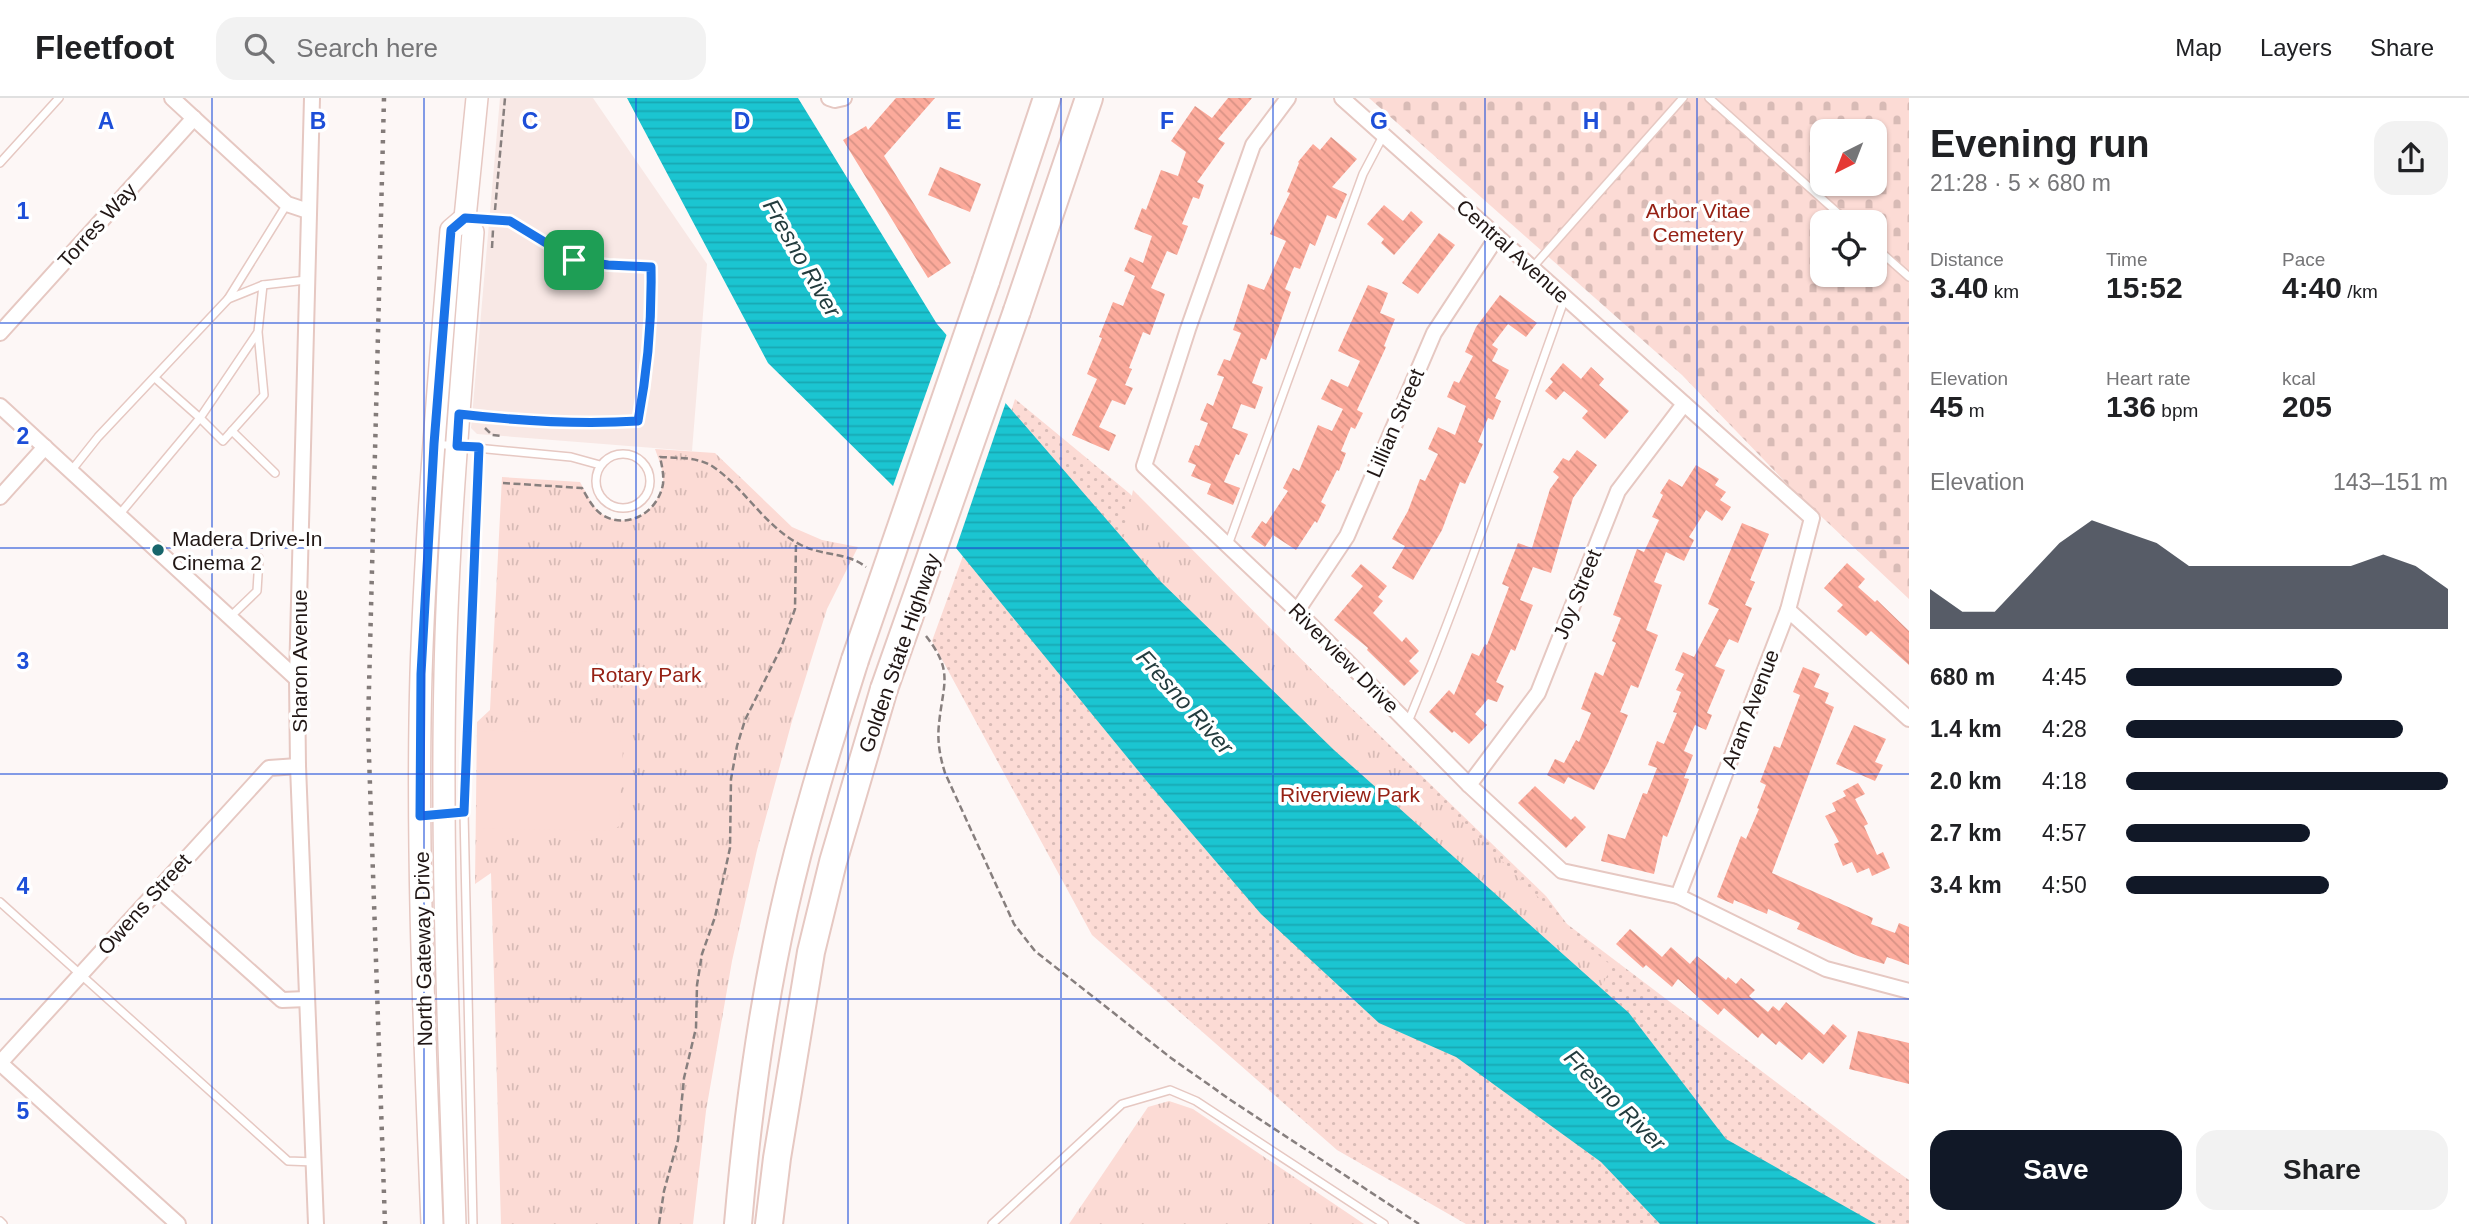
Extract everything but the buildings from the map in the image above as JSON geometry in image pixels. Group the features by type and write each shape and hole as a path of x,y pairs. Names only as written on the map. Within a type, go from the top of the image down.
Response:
{"highway":[{"name":"Golden State Highway","path":"738,1224 745,1146 784,911 821,766 1047,98"},
{"name":"Golden State Highway","path":"769,1224 777,1158 811,952 832,862 884,689 1017,312 1088,98"},
{"path":"729,1224 745,1146"}],"main road":[{"name":"North Gateway Drive","path":"461,1216 444,922 453,813 445,672 459,414 473,232 465,218 477,98"},
{"name":"North Gateway Drive","path":"432,1219 421,921 421,674 436,412 451,230 465,218"}],"street":[{"path":"172,98 287,204 308,211"},
{"name":"Sharon Avenue","path":"312,98 297,679 316,1224"},
{"path":"829,98 844,98"},
{"name":"Riverview Drive","path":"1288,98 1253,145 1188,329 1144,466 1297,611 1469,785 1562,870 1678,897 1826,969 1909,991"},
{"name":"Central Avenue","path":"1351,101 1384,135 1812,518"},
{"name":"Torres Way","path":"0,333 194,118"},
{"name":"Lillian Street","path":"1297,611 1347,536 1434,333 1497,237"},
{"name":"Joy Street","path":"1469,785 1538,693 1618,491 1684,404"},
{"path":"0,406 297,679"},
{"path":"0,497 45,447"},
{"name":"Aram Avenue","path":"1678,897 1788,610 1812,518"},
{"path":"1788,610 1909,719"},
{"name":"Owens Street","path":"0,1063 269,768 298,766"},
{"path":"158,889 282,1000 307,999"},
{"path":"0,1063 178,1224"}],"lane":[{"path":"0,163 59,98"},
{"path":"1532,268 1683,98"},
{"path":"1709,98 1835,210"},
{"path":"1228,545 1363,174 1384,135"},
{"path":"71,471 98,438 228,299 287,204"},
{"path":"436,412 516,421 589,424 638,421 648,369 651,267 574,260 510,221 465,218"},
{"path":"1887,258 1909,277"},
{"path":"228,299 263,285 306,280"},
{"path":"155,378 223,441 264,395 258,331 263,285"},
{"path":"1408,723 1501,479 1566,298"},
{"path":"119,515 200,418 258,331"},
{"path":"232,431 275,473"},
{"path":"434,444 571,457 600,465"},
{"path":"420,816 453,813 479,447"},
{"path":"624,453 641,459 647,466 651,483 644,498 638,504 621,508 604,500 596,484 600,465 615,454 624,453"},
{"path":"230,617 257,592 259,558"},
{"path":"0,902 288,1161 315,1162"},
{"path":"992,1224 1122,1104 1170,1090 1196,1101 1384,1224"},
{"path":"432,1219 461,1216 473,1224"}],"path":[{"path":"484,427 492,435 503,436"},
{"path":"503,483 582,488 591,505 602,514 614,520 625,521 638,518 650,510 658,499 663,486 660,457 689,458 712,466 776,527 802,546 856,560 870,570"},
{"path":"659,1224 664,1191 678,1140 684,1078 696,1028 697,985 702,954 715,917 730,848 731,779 735,757 745,720 780,649 795,609 796,542"},
{"path":"920,629 935,649 945,671 946,686 938,740 939,755 945,773 1014,924 1035,951 1171,1058 1419,1224"}],"shaded area":[{"path":"500,98 593,98 707,264 692,451 477,434 471,428"}],"green space":[{"name":"Arbor Vitae Cemetery","path":"1369,98 1909,98 1909,599 1792,489 1682,375"},
{"name":"Riverview Park","path":"1015,399 1129,493 1546,896 1567,924 1909,1180 1909,1224 1466,1224 1337,1150 1092,935 932,641 983,501"},
{"name":"Rotary Park","path":"655,449 715,453 792,527 822,540 858,547 827,609 792,721 757,850 732,961 706,1111 693,1224 501,1224 491,873 475,884 477,722 490,710 502,477 580,482 598,511 607,517 626,520 644,514 657,500 661,491 663,473"},
{"name":"Riverview Park","path":"1133,490 1540,899 1567,930 1612,966 1569,1051 1123,541"},
{"path":"479,730 616,733 623,746 619,826 612,831 479,828"},
{"path":"1169,1101 1193,1109 1364,1224 1069,1224 1148,1107"}],"water":[{"name":"Fresno River","path":"627,98 798,98 937,324 1159,580 1334,750 1629,1013 1726,1139 1876,1224 1660,1224 1601,1162 1456,1057 1379,1023 1261,914 1145,779 956,548 768,363"}],"pier":[{"path":"948,331 1007,399 955,551 892,489"}],"railway":[{"path":"384,98 368,727 385,1224"}],"place":[{"name":"Madera Drive-In Cinema 2","path":"158,550"}],"route":[{"path":"465,218 510,221 574,260 651,267 648,369 638,421 589,424 516,421 459,414 457,446 479,447 464,812 420,816 421,674 434,444 451,230 465,218"}]}
